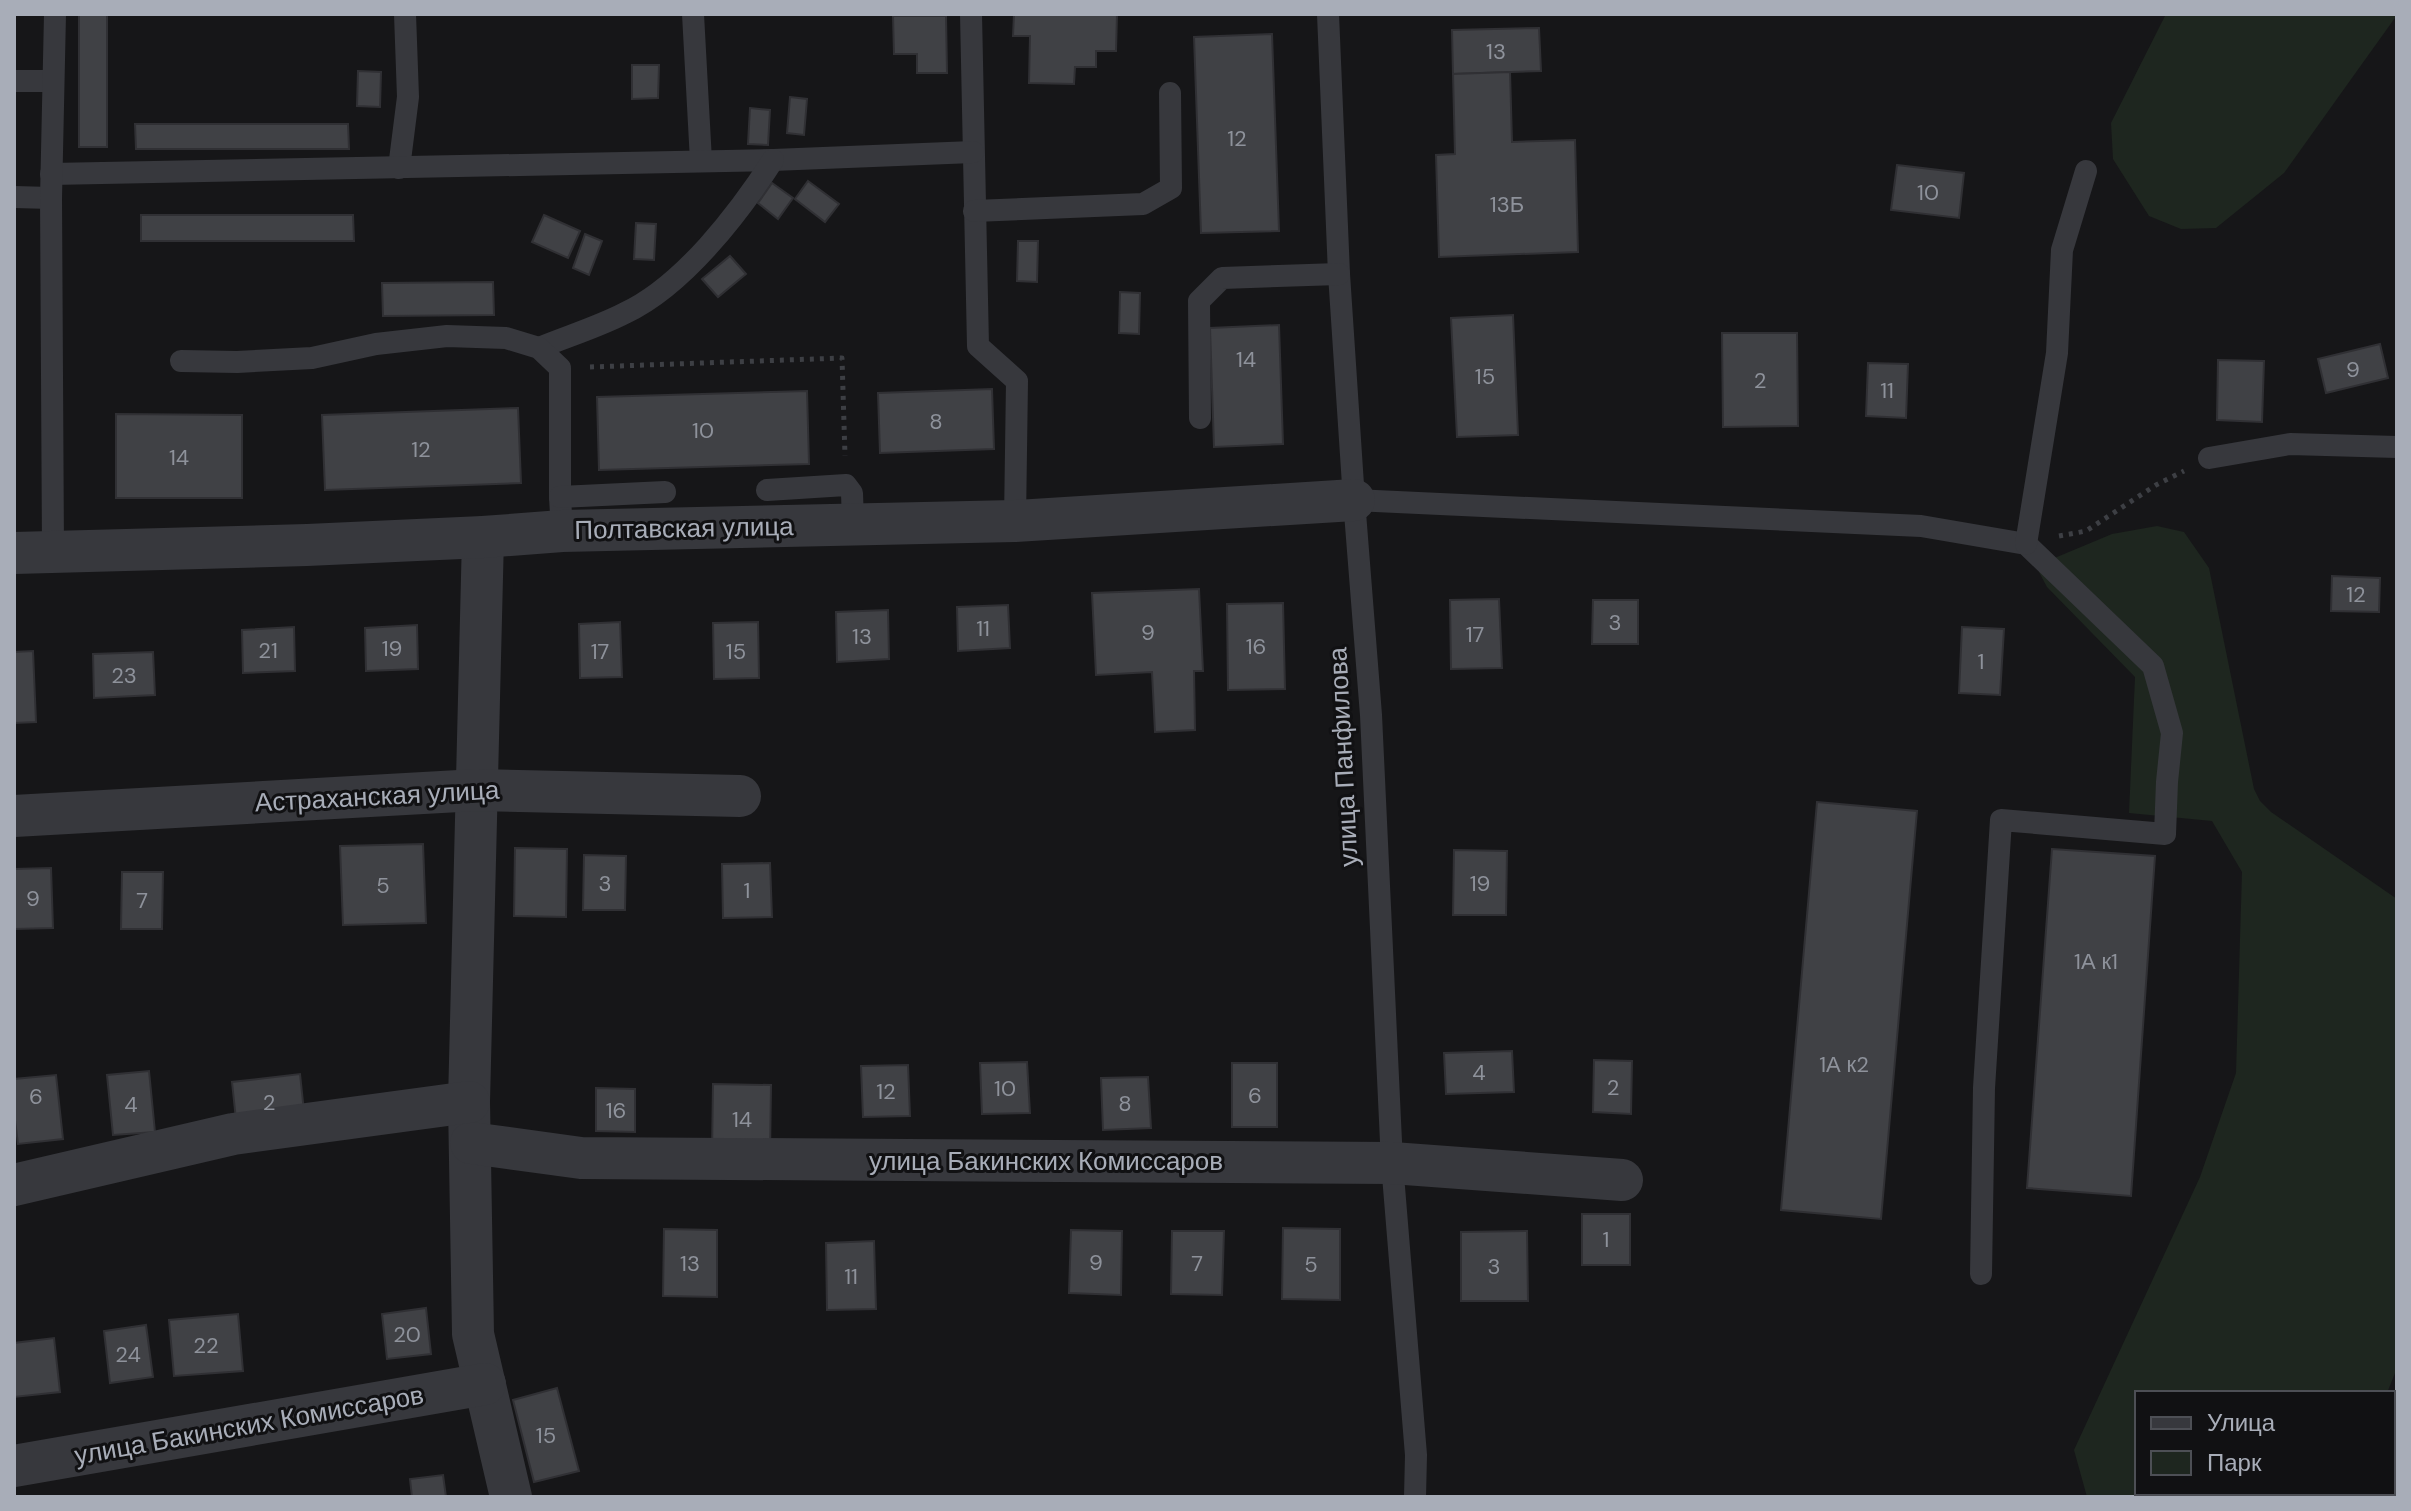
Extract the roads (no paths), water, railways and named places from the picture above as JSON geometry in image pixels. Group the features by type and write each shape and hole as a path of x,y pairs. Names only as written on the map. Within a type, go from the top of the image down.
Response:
{"street":[{"name":"Полтавская улица","path":"34,552 483,537 561,514 849,504 1015,521 1354,500"},
{"path":"483,537 469,1102 473,1334 511,1497"},
{"name":"Астраханская улица","path":"14,816 477,790 740,796"},
{"path":"14,1185 233,1134 469,1102"},
{"name":"улица Бакинских Комиссаров","path":"471,1143 581,1158 1392,1163 1622,1180"},
{"name":"улица Бакинских Комиссаров","path":"14,1466 485,1384"}],"lane":[{"path":"34,552 51,198 55,14"},
{"path":"399,168 408,97 405,14"},
{"path":"693,14 701,161"},
{"path":"971,14 978,346 1017,381 1015,521"},
{"name":"улица Панфилова","path":"1328,14 1339,274 1371,715 1392,1163 1416,1455 1415,1497"},
{"path":"14,81 52,81"},
{"path":"974,211 1143,204 1171,188 1170,93"},
{"path":"51,174 773,160 973,152"},
{"path":"539,348 626,313 657,295 676,279 750,197 773,160"},
{"path":"2026,544 2057,353 2062,250 2086,171"},
{"path":"14,197 51,198"},
{"path":"1200,418 1199,301 1222,278 1339,274"},
{"path":"181,361 312,358 376,344 447,336 506,338 539,348 560,368 561,514 665,492"},
{"path":"2209,458 2290,444 2397,447"},
{"path":"767,490 849,504"},
{"path":"1354,500 1921,526 2026,544 2153,666 2172,733 2165,834 2001,820 1984,1088 1981,1274"}]}
